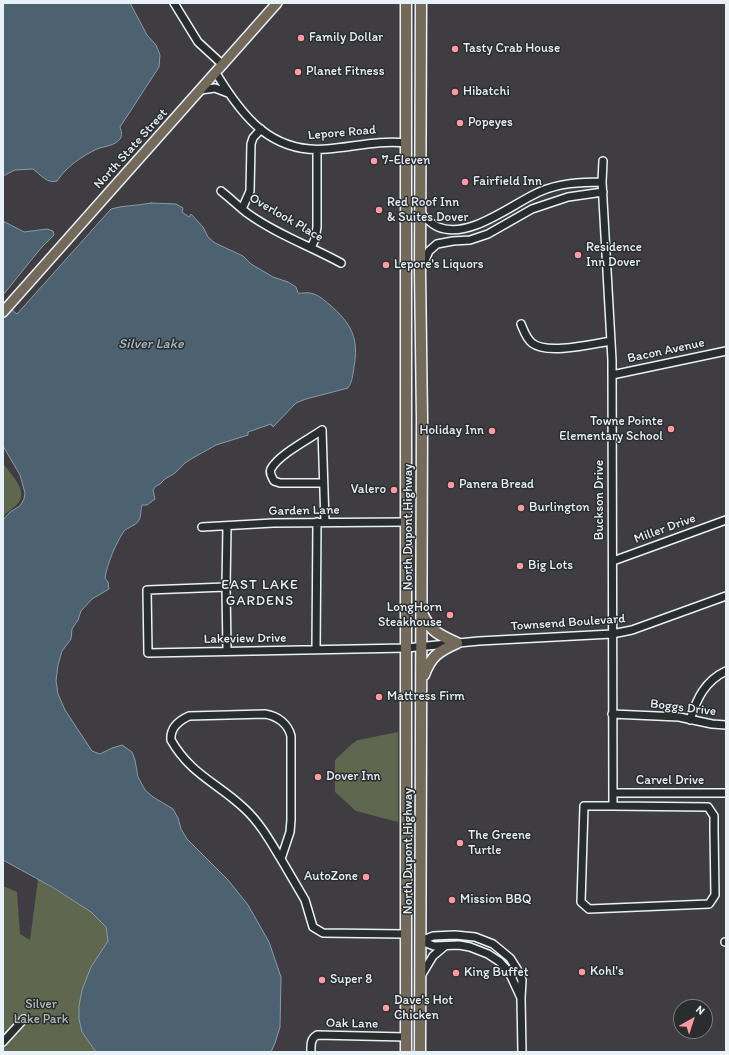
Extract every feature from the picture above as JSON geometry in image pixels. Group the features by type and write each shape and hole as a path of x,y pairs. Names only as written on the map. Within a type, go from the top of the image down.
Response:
{"highway":[{"name":"North Dupont Highway","path":"406,3 406,1052"},
{"name":"North Dupont Highway","path":"420,1052 422,940 420,271 421,3"},
{"path":"406,143 413,149 420,173"},
{"path":"407,269 411,278 411,301 414,305 421,308"},
{"path":"422,611 430,627 435,632 457,643"},
{"path":"422,683 428,664 435,655 441,650 457,643"},
{"path":"406,916 412,932 422,940"},
{"path":"405,934 413,945 421,976"},
{"path":"406,1037 411,1044 411,1052"}],"main road":[{"name":"North State Street","path":"6,309 277,3"}],"street":[{"path":"177,4 198,42 223,64"},
{"name":"Lepore Road","path":"216,73 229,94 242,110 261,129 288,146 317,150 378,142 406,143"},
{"path":"200,90 215,88 229,94"},
{"path":"242,209 250,191 251,144 253,138 261,129"},
{"path":"312,248 317,227 317,150"},
{"name":"Buckson Drive","path":"603,160 602,182 612,375 613,806"},
{"path":"421,214 439,227 448,229 479,225 540,191 566,184 602,182"},
{"name":"Overlook Place","path":"221,191 249,214 301,244 341,263"},
{"path":"420,271 429,251 437,244 453,240 470,240 488,234 532,209 568,197 603,192"},
{"path":"520,202 527,212"},
{"path":"522,324 524,334 530,342 544,348 559,348 611,341"},
{"name":"Bacon Avenue","path":"612,375 726,351"},
{"path":"316,649 323,483 322,430 282,456 271,469 270,473 274,481 280,483 323,483"},
{"name":"Miller Drive","path":"613,561 726,520"},
{"name":"Garden Lane","path":"202,527 273,523 406,522"},
{"path":"227,651 226,587 228,526"},
{"name":"Lakeview Drive","path":"226,587 147,590 148,653 406,648"},
{"name":"Townsend Boulevard","path":"406,648 457,643 612,634 632,630 726,596"},
{"path":"690,720 696,702 703,689 713,678 726,671"},
{"path":"281,859 290,832 292,813 291,741 287,726 277,717 265,714 189,716 180,721 170,734 175,748 187,763 199,774 238,802 250,813 262,829 281,859 302,892 308,907 311,924 317,931 323,933 405,934"},
{"name":"Boggs Drive","path":"612,714 672,716 712,724 726,725"},
{"name":"Carvel Drive","path":"613,793 726,793"},
{"path":"683,806 685,794"},
{"path":"584,806 613,806 708,807 714,816 715,895 709,904 589,909 581,902 584,806"},
{"path":"422,940 433,936 463,936 480,938 493,944 505,953 518,969 522,980 522,1052"},
{"path":"422,940 434,946 470,947 494,957 509,972 521,998"},
{"path":"421,976 433,956 445,946"},
{"path":"3,1042 24,1019"},
{"name":"Oak Lane","path":"311,1052 313,1038 317,1035 406,1037"}],"green space":[{"path":"3,463 17,481 21,492 21,497 19,502 3,517"},
{"path":"398,732 398,822 356,811 335,792 335,761 358,740"},
{"name":"Silver Lake Park","path":"38,879 91,912 100,919 106,927 108,941 82,1032 96,1052 3,1052 3,886 17,892 20,934 30,940"}],"water":[{"path":"3,3 130,3 147,35 156,45 160,55 159,67 120,127 122,134 121,138 115,143 97,149 80,159 65,171 57,181 53,182 47,180 33,169 15,170 3,176"},
{"name":"Silver Lake","path":"151,203 176,204 183,208 182,212 189,217 191,214 203,227 208,237 215,243 243,256 251,264 273,277 288,282 296,287 298,293 310,293 321,298 344,319 349,326 354,340 354,370 348,388 296,403 273,427 271,424 248,432 248,435 216,445 185,463 175,473 156,486 153,490 155,499 147,505 142,505 141,515 138,522 124,531 115,547 105,578 108,582 109,589 92,599 81,611 78,620 72,629 71,639 62,651 56,681 58,694 65,710 92,751 100,754 122,745 132,752 138,777 145,790 153,797 173,809 178,818 181,829 187,839 228,880 248,905 269,942 281,977 280,1027 271,1052 96,1052 82,1032 79,1019 79,1006 82,990 91,967 108,941 106,927 91,912 52,887 3,860 3,520 10,512 20,506 24,499 25,493 20,475 3,446 3,303 17,314 111,209"},
{"path":"3,221 24,232 47,229 53,231 54,235 41,248 3,295"}],"place":[{"name":"Family Dollar","path":"301,38"},
{"name":"Tasty Crab House","path":"455,49"},
{"name":"Planet Fitness","path":"298,72"},
{"name":"Hibatchi","path":"455,92"},
{"name":"Popeyes","path":"460,123"},
{"name":"7-Eleven","path":"374,161"},
{"name":"Fairfield Inn","path":"465,182"},
{"name":"Red Roof Inn & Suites Dover","path":"379,210"},
{"name":"Residence Inn Dover","path":"578,255"},
{"name":"Lepore's Liquors","path":"386,265"},
{"name":"Towne Pointe Elementary School","path":"671,429"},
{"name":"Holiday Inn","path":"492,431"},
{"name":"Panera Bread","path":"451,485"},
{"name":"Valero","path":"394,490"},
{"name":"Burlington","path":"521,508"},
{"name":"Big Lots","path":"520,566"},
{"name":"LongHorn Steakhouse","path":"450,615"},
{"name":"Mattress Firm","path":"379,697"},
{"name":"Dover Inn","path":"318,777"},
{"name":"The Greene Turtle","path":"460,843"},
{"name":"AutoZone","path":"366,877"},
{"name":"Mission BBQ","path":"452,900"},
{"name":"Kohl's","path":"582,972"},
{"name":"King Buffet","path":"456,973"},
{"name":"Super 8","path":"322,980"},
{"name":"Dave's Hot Chicken","path":"386,1008"}],"district":[{"name":"EAST LAKE GARDENS","path":"260,594"}]}
